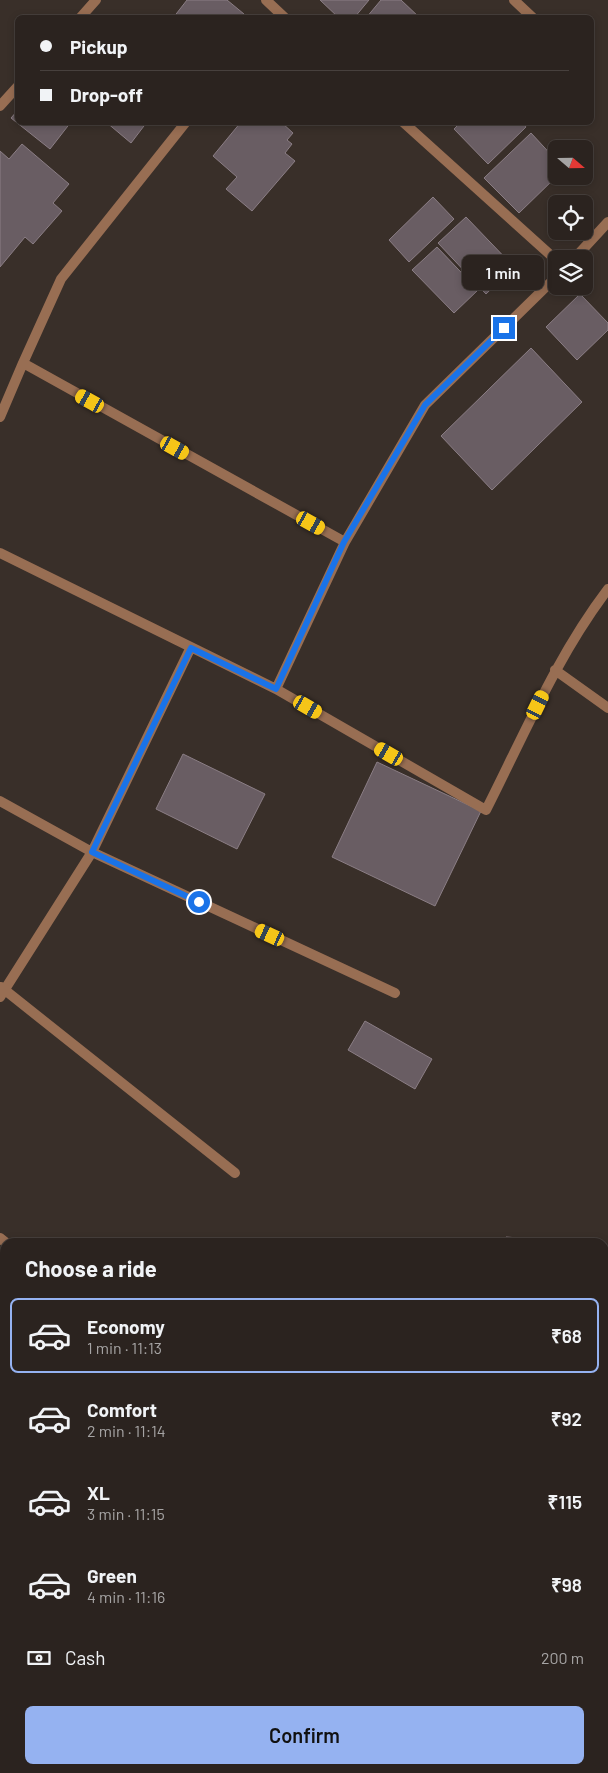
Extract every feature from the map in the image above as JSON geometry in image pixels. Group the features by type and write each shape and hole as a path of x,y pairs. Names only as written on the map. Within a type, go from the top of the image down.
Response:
{"street":[{"path":"83,15 96,0"},
{"path":"266,0 273,13"},
{"path":"514,0 530,15"},
{"path":"0,106 15,89"},
{"path":"0,417 61,279 184,125"},
{"path":"406,125 548,253"},
{"path":"582,250 608,222"},
{"path":"276,689 344,542 425,405 548,285"},
{"path":"23,363 344,542"},
{"path":"0,553 276,689 486,810 555,670 589,614 608,589"},
{"path":"191,648 92,852 2,991 236,1173"},
{"path":"555,670 608,708"},
{"path":"0,801 92,852 395,993"}],"building":[{"path":"187,0 227,0 244,14 243,15 175,15"},
{"path":"320,0 369,0 356,15 336,15"},
{"path":"381,0 401,0 417,15 368,15"},
{"path":"20,125 69,125 50,149"},
{"path":"110,125 145,125 131,143"},
{"path":"239,125 284,125 293,133 287,140 292,144 285,153 295,161 252,211 226,189 237,177 213,156"},
{"path":"458,125 524,125 526,127 488,164 454,129"},
{"path":"531,133 548,151 548,185 519,213 484,178"},
{"path":"22,144 69,184 53,203 62,211 33,244 25,237 0,267 0,151 9,159"},
{"path":"433,197 454,219 409,262 389,240"},
{"path":"466,217 514,267 486,294 438,243"},
{"path":"437,247 478,290 454,313 412,270"},
{"path":"579,295 608,323 608,330 577,360 546,327"},
{"path":"531,348 582,402 492,490 441,436"},
{"path":"183,754 265,794 237,849 156,809"},
{"path":"377,762 481,811 435,906 332,857"},
{"path":"365,1021 432,1059 415,1089 348,1050"}],"route":[{"path":"199,902 92,852 191,648 276,689 344,542 425,405 504,328"}]}
